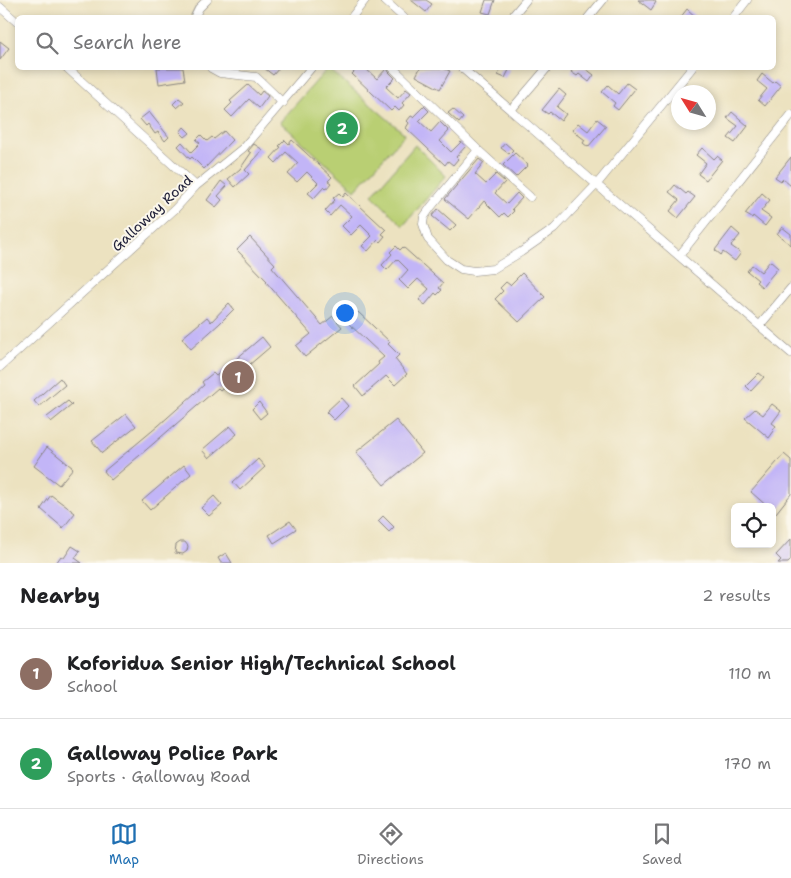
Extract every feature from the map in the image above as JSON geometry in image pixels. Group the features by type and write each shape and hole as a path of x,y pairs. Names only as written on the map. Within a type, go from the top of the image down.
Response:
{"street":[{"path":"195,15 198,8 207,0"},
{"path":"353,15 365,0"},
{"path":"384,0 401,15"},
{"path":"514,15 526,0"},
{"path":"590,15 603,0"},
{"path":"735,15 747,0"},
{"path":"1,10 15,21"},
{"path":"69,70 196,186"},
{"path":"215,70 220,73 256,77 282,103"},
{"name":"Galloway Road","path":"0,367 175,209 196,186 243,148 309,70"},
{"path":"395,70 530,197"},
{"path":"467,70 791,353"},
{"path":"512,110 545,70"},
{"path":"478,150 424,217 423,224 428,239 447,260 461,269 474,271 493,269 554,230 597,184 690,70"},
{"path":"679,256 791,115"},
{"path":"760,325 791,288"}],"green space":[{"path":"326,70 330,70 405,134 355,190 280,122"},
{"path":"415,145 446,176 403,226 372,195"}],"building":[{"path":"411,0 426,0 432,4 426,12"},
{"path":"486,0 495,0 490,14 482,12"},
{"path":"638,0 653,0 656,2 651,10"},
{"path":"687,9 694,15 682,15"},
{"path":"0,41 9,48 0,60"},
{"path":"157,70 183,70 185,80 159,84"},
{"path":"267,70 277,70 273,75"},
{"path":"356,70 367,70 377,79 385,70 388,70 395,78 386,87 398,98 406,89 411,93 402,103 404,105 399,111 395,107 391,111 352,74"},
{"path":"419,70 450,71 440,89 416,76"},
{"path":"500,70 509,70 505,78 498,75"},
{"path":"572,70 588,70 594,75 589,82 579,74 577,76 571,72"},
{"path":"762,74 773,83 775,81 781,86 765,106 758,100 767,89 757,81"},
{"path":"627,83 635,89 618,110 613,106 615,103 602,92 608,85 618,94"},
{"path":"248,85 259,95 262,91 268,96 259,108 249,99 232,117 225,110 232,103 230,101"},
{"path":"559,89 566,95 557,107 566,114 561,121 550,112 548,114 542,110"},
{"path":"179,98 184,102 177,108 173,104"},
{"path":"424,106 429,111 419,121 431,132 440,122 449,131 440,141 451,152 461,142 466,146 456,157 458,159 453,165 448,161 445,165 406,128 409,123 407,121 411,116 413,117"},
{"path":"453,109 463,118 459,123 448,113"},
{"path":"149,112 169,137 165,141 158,132 155,134 148,124 146,126 140,119"},
{"path":"732,112 748,126 735,143 728,138 738,126 727,118"},
{"path":"597,119 606,126 588,147 583,143 585,140 572,130 578,123 588,131"},
{"path":"184,127 190,133 185,137 180,132"},
{"path":"224,131 232,140 204,169 192,157 190,159 178,146 182,142 191,152 200,143 196,140 201,135 207,141 212,137 214,139"},
{"path":"285,140 289,144 292,140 332,177 328,181 331,183 326,189 324,187 314,198 308,193 318,183 307,172 297,182 288,174 298,163 286,152 276,163 271,158"},
{"path":"505,143 513,150 509,154 501,148"},
{"path":"254,144 263,150 245,170 249,174 235,187 228,179 240,169 251,153 248,151"},
{"path":"702,148 714,159 717,156 722,160 706,180 698,174 706,163 696,155"},
{"path":"515,153 528,165 516,177 503,165"},
{"path":"791,157 791,186 783,179 781,181 775,177"},
{"path":"479,159 484,163 475,174 486,184 496,174 505,182 495,193 507,204 517,193 522,198 512,209 514,211 508,217 504,213 500,217 484,201 469,219 445,199"},
{"path":"221,181 227,186 218,196 222,200 216,207 207,200"},
{"path":"675,185 686,194 688,192 695,197 678,218 670,211 679,200 669,192"},
{"path":"339,193 343,197 346,193 386,230 382,234 385,236 380,242 378,240 368,251 362,246 372,236 361,225 351,235 342,226 352,216 340,205 330,216 325,211 335,200 333,198"},
{"path":"762,193 770,200 761,211 771,218 765,226 753,216 752,218 745,214"},
{"path":"438,209 456,225 450,231 432,216"},
{"path":"782,227 791,234 791,245 777,234"},
{"path":"732,228 740,235 731,246 741,253 735,261 723,252 721,255 715,250"},
{"path":"250,237 275,264 272,267 322,325 333,316 342,327 305,357 296,346 311,334 267,281 237,250"},
{"path":"396,246 400,250 403,247 443,283 439,288 442,290 437,295 435,293 425,305 419,300 429,289 418,279 408,289 399,280 408,270 397,259 387,270 382,265 392,254 390,252"},
{"path":"770,261 778,268 762,287 756,282 758,280 747,271 752,265 761,272"},
{"path":"522,273 545,297 519,322 495,299 503,291 500,288 506,282 510,285"},
{"path":"229,303 234,309 191,349 182,338 207,317 211,322"},
{"path":"358,312 390,342 388,344 399,355 395,359 407,374 395,385 386,376 363,396 355,386 384,357 348,323"},
{"path":"262,337 270,347 220,390 218,388 111,480 104,471 204,385 202,382 213,373 216,376"},
{"path":"759,373 764,377 751,391 746,386"},
{"path":"60,378 65,385 39,407 34,401"},
{"path":"341,398 348,406 334,420 326,412"},
{"path":"68,401 72,405 51,422 47,417"},
{"path":"259,402 267,413 260,419 252,409"},
{"path":"772,404 781,411 772,423 776,426 769,438 745,418 755,409 763,415"},
{"path":"126,414 136,426 102,453 92,441"},
{"path":"396,420 423,453 384,485 356,452"},
{"path":"230,426 237,434 209,458 202,450"},
{"path":"47,447 73,468 59,485 34,466"},
{"path":"784,454 791,460 791,494 776,513 776,503 763,503 751,492"},
{"path":"258,459 265,467 240,490 233,482"},
{"path":"184,465 191,474 150,510 142,501"},
{"path":"51,495 75,513 63,528 41,509"},
{"path":"214,496 222,505 209,516 201,508"},
{"path":"383,516 394,527 389,532 378,521"},
{"path":"290,521 296,529 274,543 269,535"},
{"path":"791,539 791,560 788,563 778,563 781,560 776,555"},
{"path":"180,542 185,542 188,546 187,551 183,554 175,553 176,545"},
{"path":"72,546 80,551 75,558 82,563 56,563 61,556 64,558"},
{"path":"226,553 232,563 221,563 218,558"}],"place":[{"name":"Galloway Police Park","path":"342,128"},
{"name":"Koforidua Senior High/Technical School","path":"238,377"}]}
